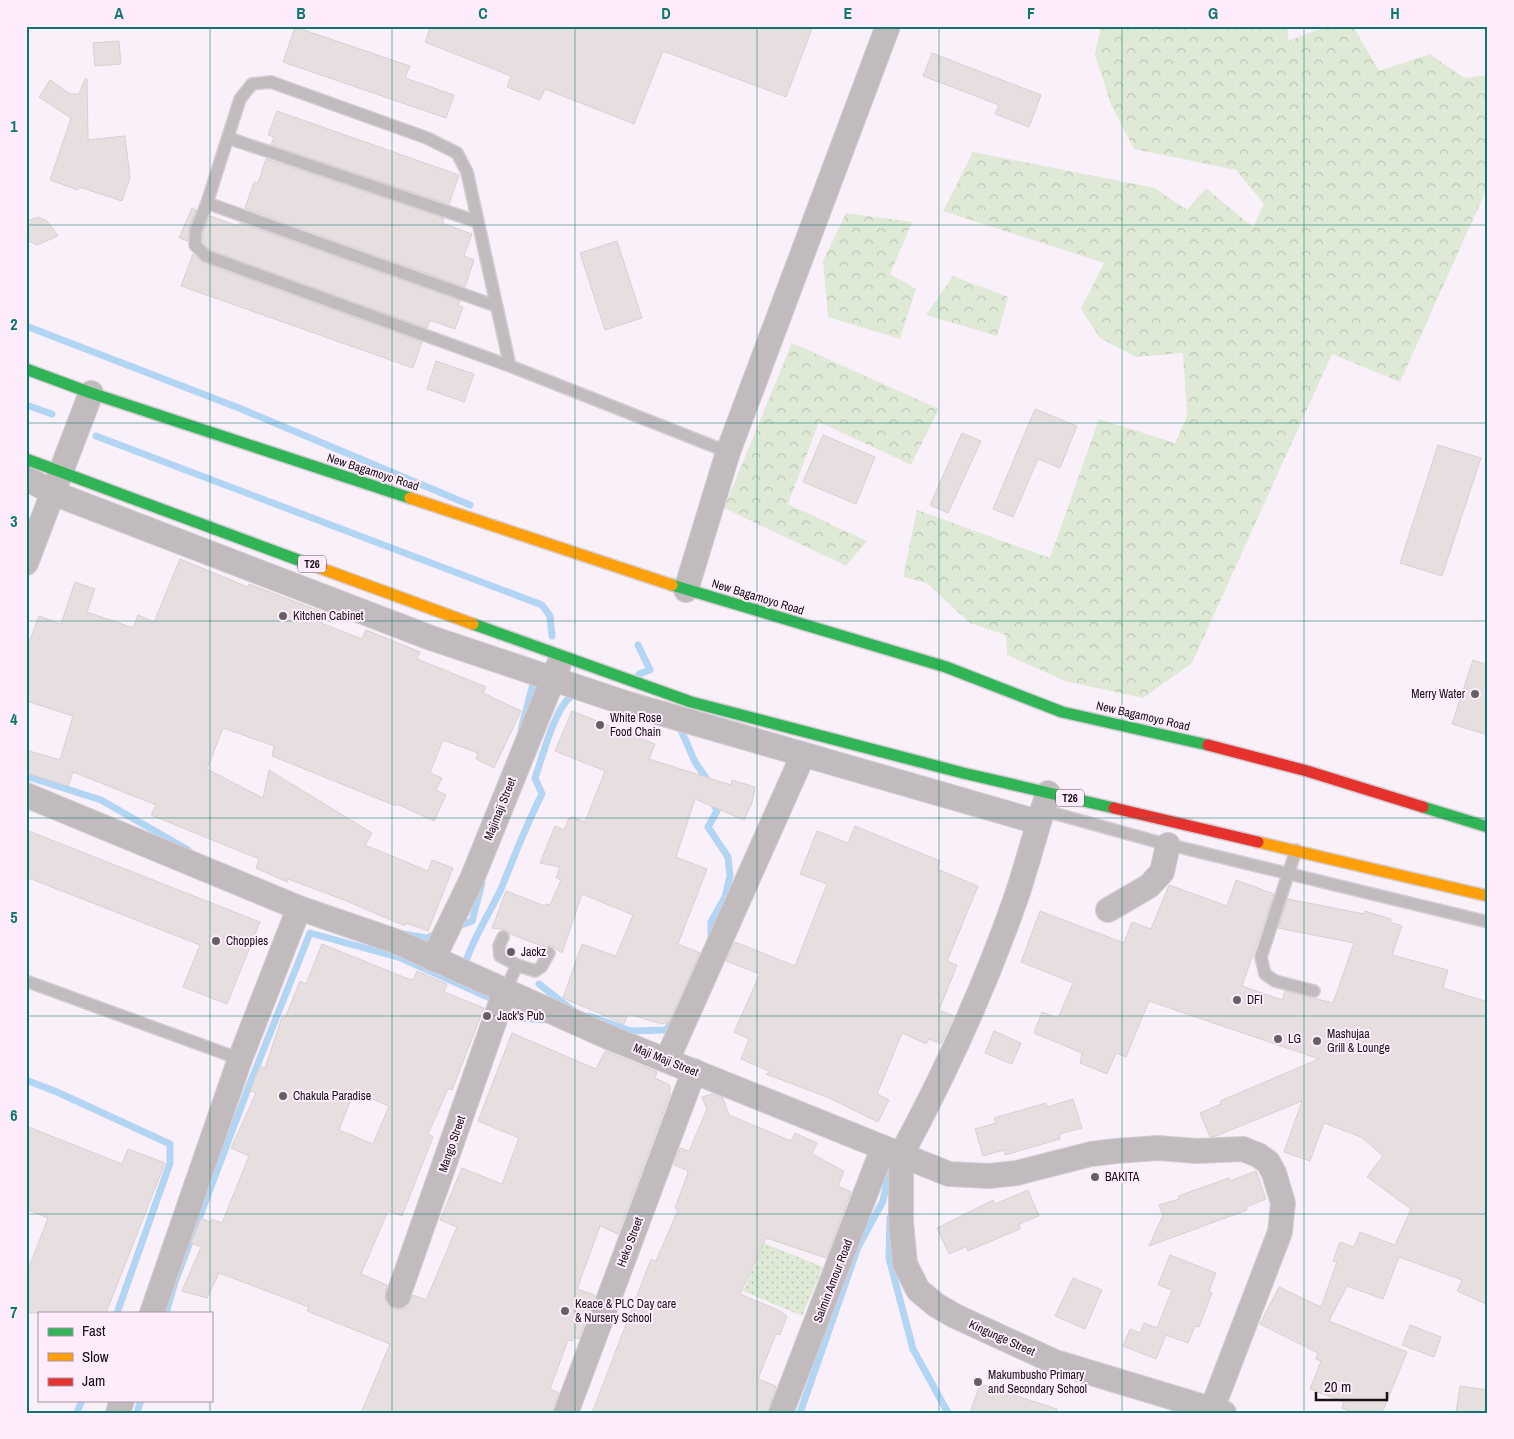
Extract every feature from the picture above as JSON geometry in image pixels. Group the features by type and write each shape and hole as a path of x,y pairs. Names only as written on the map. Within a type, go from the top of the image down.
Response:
{"highway":[{"name":"New Bagamoyo Road","path":"26,369 91,394 686,590 946,667 1062,712 1216,747 1298,768 1488,827"},
{"name":"T26","path":"26,459 562,657 691,702 1043,809 1296,850 1488,896"}],"street":[{"path":"686,590 728,452 888,26"},
{"path":"26,563 91,394"},
{"path":"26,478 53,494 431,638 624,703 803,755 1043,809"},
{"name":"Majimaji Street","path":"433,958 472,879 562,657"},
{"path":"667,1060 803,755"},
{"name":"Maji Maji Street","path":"26,795 299,908 395,941 505,992 949,1174 990,1176 1017,1173 1091,1154 1158,1148 1197,1151 1243,1149 1258,1154 1268,1162 1274,1173 1283,1203 1280,1232 1216,1411"},
{"name":"Salmin Amour Road","path":"781,1413 892,1151 925,1110 995,954 1017,894 1043,809"},
{"path":"1108,910 1149,886 1162,872 1168,845"},
{"path":"152,1312 240,1059 299,908"},
{"name":"Mango Street","path":"398,1296 505,992"},
{"name":"Heko Street","path":"566,1413 694,1071"},
{"name":"Kingunge Street","path":"892,1151 905,1264 918,1290 936,1305 955,1316 1055,1362 1216,1411"}],"lane":[{"path":"510,366 467,172 457,153 381,120 271,82 252,84 240,99 207,203 196,230 195,245 206,256 510,366 728,452"},
{"path":"228,138 478,222"},
{"path":"207,203 496,306"},
{"path":"1043,809 1168,845 1488,922"},
{"path":"1296,850 1261,957 1265,974 1276,981 1314,991"},
{"path":"503,937 498,953 517,965 535,971 541,967 549,953"},
{"path":"505,992 517,965"},
{"path":"26,981 240,1059"}],"green space":[{"path":"1101,26 1288,26 1288,41 1328,26 1353,26 1379,71 1430,54 1464,78 1488,75 1488,186 1400,382 1332,354 1192,663 1143,698 1065,681 1007,655 1006,635 970,623 927,583 903,577 917,510 1050,558 1099,419 1175,443 1187,416 1183,353 1136,357 1100,338 1081,309 1104,263 943,211 973,152 1155,188 1187,210 1206,188 1253,227 1264,204 1236,170 1134,149 1111,105 1095,54"},
{"path":"846,213 912,222 890,274 916,289 900,339 828,317 823,261"},
{"path":"953,276 1008,297 997,336 926,315"},
{"path":"792,343 939,409 911,465 819,422 788,504 867,541 846,566 724,508"},
{"path":"764,1243 823,1267 802,1316 743,1291"}],"building":[{"path":"431,26 813,26 786,97 663,51 634,124 545,89 540,100 507,87 511,76 425,42"},
{"path":"295,27 410,66 405,78 454,95 446,118 283,62"},
{"path":"119,41 121,64 95,66 93,43"},
{"path":"932,53 1041,95 1029,127 995,114 999,105 923,76"},
{"path":"85,79 87,79 88,140 125,136 130,178 122,201 79,187 78,190 50,180 71,118 39,97 50,80 70,94 79,94"},
{"path":"277,111 459,175 449,204 271,145 274,137 268,135"},
{"path":"266,159 444,218 442,223 472,234 464,256 474,260 465,287 245,208 254,182 258,183"},
{"path":"192,208 196,210 189,227 188,241 179,238"},
{"path":"210,216 238,226 240,223 460,301 458,305 463,307 455,329 430,320 427,328 210,250 203,242 203,232"},
{"path":"38,217 47,221 58,236 37,245 26,240 26,221"},
{"path":"617,241 642,318 605,330 580,253"},
{"path":"193,254 203,263 422,342 413,368 181,286"},
{"path":"436,361 474,374 464,402 427,389"},
{"path":"1035,409 1077,426 1060,468 1038,459 1013,517 993,509"},
{"path":"962,433 981,441 948,513 930,505"},
{"path":"823,435 875,457 856,504 803,482"},
{"path":"1438,445 1481,458 1442,576 1400,563"},
{"path":"180,559 248,587 249,584 325,613 321,623 362,639 366,630 420,652 417,659 486,687 483,693 521,711 494,768 476,759 478,753 443,740 430,773 442,778 436,790 446,795 434,821 397,804 396,806 272,756 274,746 223,728 207,769 263,798 269,770 372,833 365,845 428,871 432,860 453,868 428,931 406,923 405,926 288,879 287,882 256,868 259,859 151,815 156,805 73,772 68,786 26,773 26,750 60,760 73,716 26,701 26,639 30,640 39,616 61,624 75,582 95,589 87,612 133,628 138,615 154,622"},
{"name":"Merry Water","path":"1473,660 1488,665 1488,735 1452,724"},
{"path":"572,711 655,744 649,759 731,785 732,780 755,787 752,803 744,820 695,799 676,857 707,869 678,944 700,953 669,1022 662,1024 628,1014 624,1024 563,998 582,944 616,956 633,915 582,894 562,953 552,946 545,947 510,934 506,930 492,928 506,891 545,906 546,904 550,905 561,880 556,878 560,867 540,863 555,826 564,830 569,818 572,817 585,822 605,771 555,751"},
{"path":"855,826 940,861 937,869 978,886 947,961 957,965 939,1010 954,1016 941,1044 929,1039 926,1044 902,1033 877,1094 889,1100 878,1122 827,1097 766,1074 771,1072 741,1059 749,1039 734,1032 760,974 726,961 735,942 795,966 827,884 800,874 817,831 848,843"},
{"path":"26,830 260,922 227,1004 183,987 200,945 26,877"},
{"path":"1236,880 1274,894 1242,986 1282,1000 1285,991 1333,1003 1354,943 1278,928 1288,899 1364,914 1365,911 1391,919 1390,922 1402,926 1392,955 1448,970 1443,988 1488,1002 1488,1305 1457,1291 1462,1280 1399,1257 1383,1299 1347,1286 1329,1321 1407,1352 1382,1413 1354,1413 1342,1408 1344,1402 1310,1389 1321,1361 1316,1359 1318,1353 1260,1324 1279,1287 1321,1307 1337,1262 1333,1261 1340,1242 1354,1247 1360,1232 1395,1245 1411,1209 1367,1177 1383,1156 1361,1137 1324,1123 1310,1161 1284,1152 1302,1101 1210,1137 1200,1113 1221,1104 1220,1101 1319,1059 1149,1001 1126,1057 1116,1053 1107,1074 1080,1063 1082,1053 1034,1033 1042,1012 1058,1018 1073,983 1021,962 1040,911 1124,943 1132,922 1151,929 1169,885 1227,906"},
{"path":"322,944 413,980 417,971 447,984 444,992 484,1008 452,1090 448,1089 428,1134 433,1137 402,1216 388,1211 361,1274 387,1285 385,1299 393,1309 400,1310 407,1307 413,1295 426,1300 457,1227 440,1220 462,1168 502,1184 519,1138 478,1121 512,1033 596,1069 605,1051 657,1072 655,1078 670,1085 670,1095 618,1234 600,1226 577,1289 595,1295 579,1339 574,1337 572,1341 568,1340 550,1389 559,1393 553,1413 361,1413 390,1344 307,1311 309,1307 219,1273 207,1298 182,1291 201,1247 191,1243 201,1218 211,1222 212,1219 222,1223 249,1156 231,1148 256,1093 250,1091 260,1066 265,1068 282,1017 285,1018 300,981 306,984","holes":["354,1091 389,1106 373,1144 339,1130"]},
{"path":"994,1031 1021,1043 1012,1064 985,1053"},
{"path":"712,1094 723,1098 729,1115 791,1141 795,1133 817,1143 812,1154 844,1171 838,1186 851,1192 826,1258 766,1238 740,1294 778,1310 787,1316 780,1335 776,1334 758,1379 776,1386 768,1413 592,1413 651,1259 656,1261 678,1210 675,1208 688,1173 687,1170 674,1165 680,1148 689,1151 707,1109 702,1097"},
{"path":"1073,1099 1082,1128 1059,1134 1060,1139 1005,1155 1004,1150 983,1156 975,1129 996,1123 994,1118 1046,1103 1047,1107"},
{"path":"26,1126 122,1164 128,1149 165,1163 106,1312 26,1313 26,1275 48,1218 26,1209"},
{"path":"1256,1171 1266,1199 1246,1207 1247,1210 1149,1246 1163,1215 1159,1205 1179,1199 1178,1196 1229,1178 1230,1181"},
{"path":"1028,1190 1039,1216 1019,1224 1020,1229 968,1251 966,1247 949,1254 937,1228 993,1200 995,1204"},
{"path":"1170,1255 1216,1273 1209,1291 1212,1293 1199,1327 1195,1326 1188,1343 1166,1335 1156,1359 1123,1346 1130,1329 1140,1333 1144,1323 1157,1328 1172,1290 1158,1285"},
{"path":"1073,1278 1102,1290 1085,1329 1055,1316"},
{"path":"1410,1325 1441,1337 1434,1357 1402,1345"},
{"path":"980,1384 1057,1409 1056,1413 970,1413"},
{"path":"1460,1386 1488,1390 1488,1413 1456,1413"}],"waterway":[{"path":"26,326 239,408 470,505"},
{"path":"26,405 52,414"},
{"path":"96,436 542,605 550,616 552,636"},
{"path":"638,645 650,670 639,674"},
{"path":"521,730 533,684"},
{"path":"467,958 501,889 525,829 542,794 535,778 551,730 563,706 569,698 576,694"},
{"path":"678,723 695,762 706,778 707,785"},
{"path":"26,776 101,800 188,850"},
{"path":"711,940 711,922 725,897 730,876 728,857 708,827 717,811 712,800"},
{"path":"456,927 472,921 482,883"},
{"path":"166,1312 175,1282 249,1086 310,933 401,958 490,998"},
{"path":"403,934 427,938 438,933"},
{"path":"539,984 572,1010"},
{"path":"589,1016 631,1031 666,1030 674,1020"},
{"path":"516,1018 549,1020"},
{"path":"26,1080 57,1092 170,1144 170,1163 117,1312"},
{"path":"800,1413 858,1247 883,1201 889,1172"},
{"path":"890,1218 889,1258 913,1349 948,1413"},
{"path":"77,1413 81,1402"},
{"path":"137,1413 140,1402"}],"traffic: fast":[{"path":"26,369 91,393 410,498"},
{"path":"26,459 309,564"},
{"path":"672,585 946,667 1062,712 1208,745"},
{"path":"473,624 691,702 963,773 1114,808"},
{"path":"1423,807 1488,827"}],"traffic: slow":[{"path":"410,498 672,585"},
{"path":"309,564 473,624"},
{"path":"1258,842 1488,896"}],"traffic: jam":[{"path":"1208,745 1307,771 1423,807"},
{"path":"1114,808 1258,842"}],"place":[{"name":"Kitchen Cabinet","path":"283,616"},
{"name":"Merry Water","path":"1475,694"},
{"name":"White Rose Food Chain","path":"600,725"},
{"name":"Choppies","path":"216,941"},
{"name":"Jackz","path":"511,952"},
{"name":"DFI","path":"1237,1000"},
{"name":"Jack's Pub","path":"487,1016"},
{"name":"LG","path":"1278,1039"},
{"name":"Mashujaa Grill & Lounge","path":"1317,1041"},
{"name":"Chakula Paradise","path":"283,1096"},
{"name":"BAKITA","path":"1095,1177"},
{"name":"Keace & PLC Day care & Nursery School","path":"565,1311"},
{"name":"Makumbusho Primary and Secondary School","path":"978,1382"}]}
